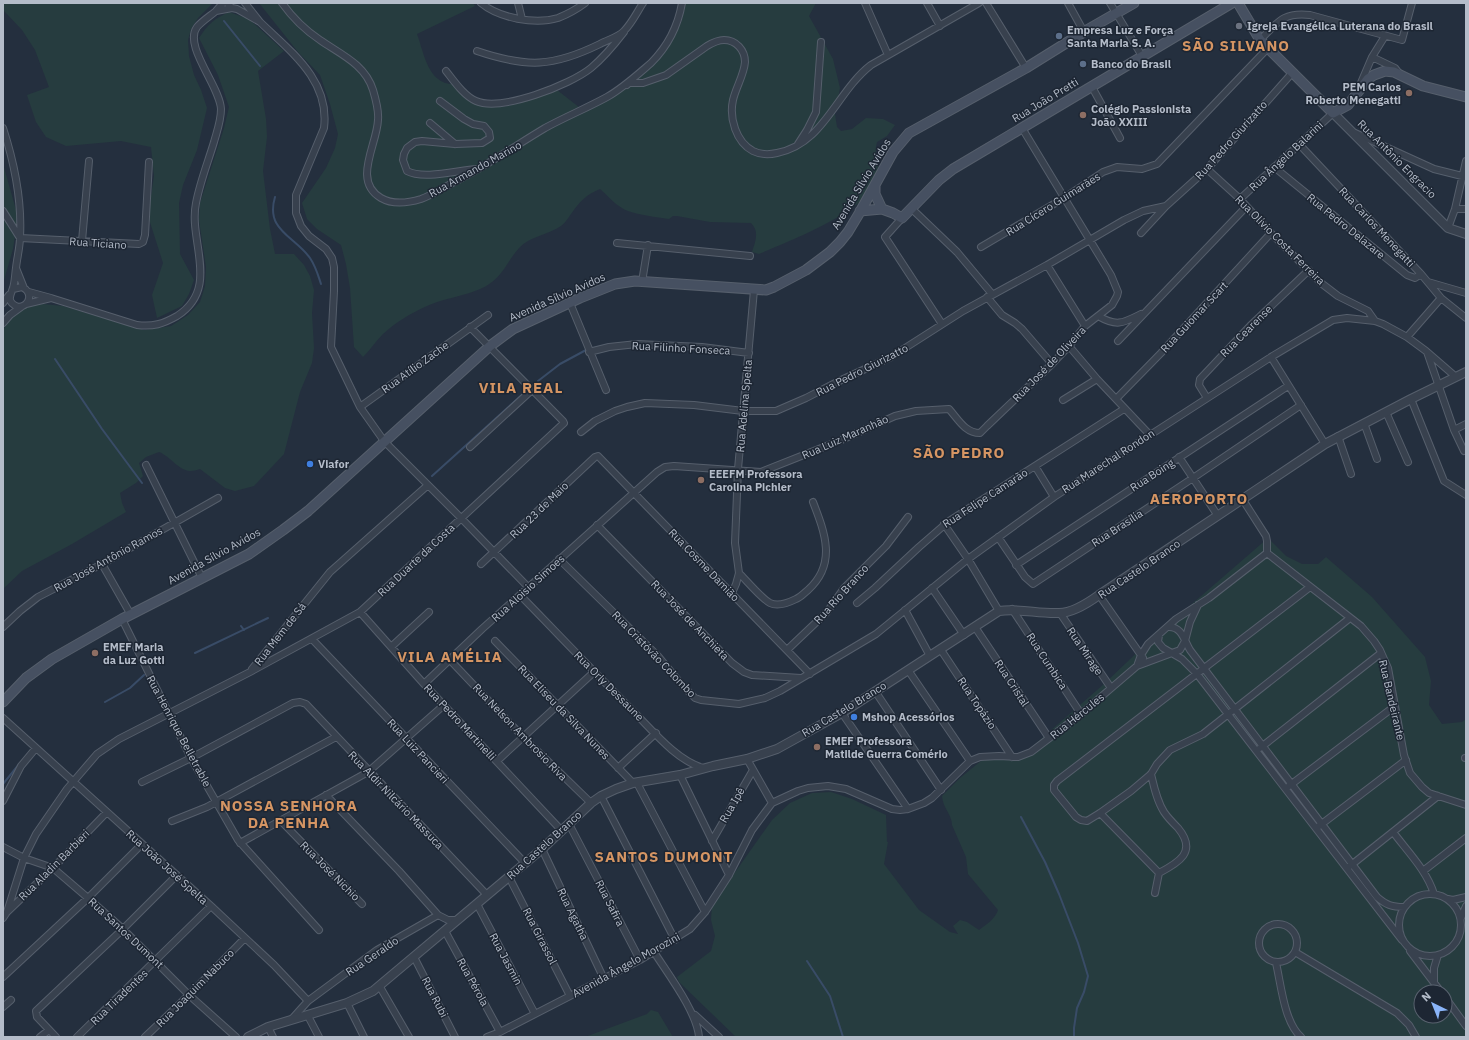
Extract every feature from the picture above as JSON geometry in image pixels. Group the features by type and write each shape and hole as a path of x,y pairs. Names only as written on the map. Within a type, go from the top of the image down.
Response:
{"main road":[{"name":"Avenida Sílvio Avidos","path":"3,702 26,678 52,659 126,617 249,554 283,530 308,511 490,346 513,329 615,284 628,281 766,290 806,270 830,252 848,232 893,152 909,133 1026,68 1134,3"},
{"name":"Rua João Pretti","path":"902,218 953,168 1232,3"},
{"name":"Rua Antônio Engracio","path":"1238,3 1260,40 1333,113"},
{"path":"1333,113 1348,105 1368,79 1385,71 1394,72 1423,86 1466,97"},
{"path":"875,186 875,194 882,209"},
{"path":"860,212 882,209 893,212 902,218"}],"street":[{"path":"3,304 11,292 18,286 137,325 146,326 162,324 171,319 185,310 194,299 200,285 201,265 195,223 195,208 219,125 221,110 214,86 197,52 194,40 197,28 223,3"},
{"path":"227,3 235,9 260,22"},
{"path":"216,11 235,9 242,7 244,3 260,22 310,73 318,86 324,104 324,128 296,195 296,213 298,221 305,233 326,249 332,258 334,267 334,291 331,347 360,407 384,441 529,588"},
{"name":"Rua Armando Marino","path":"282,3 296,20 309,32 355,63 369,80 378,108 378,120 375,141 366,172 371,188 376,194 382,198 398,203 420,199 435,192 480,168 546,128 606,98 622,88 651,62 666,45 680,14 682,3"},
{"path":"518,3 522,19"},
{"path":"483,4 492,11 512,18 542,20 557,18 585,3"},
{"path":"446,71 465,94 475,101 497,104 526,98 564,84 578,77 602,58 624,32 643,3"},
{"path":"865,3 888,55"},
{"path":"927,3 940,26"},
{"path":"622,88 629,83 643,83 666,75 714,42 725,40 731,42 740,48 745,60 743,72 732,106 735,126 741,140 750,149 757,153 768,155 788,150 815,133 863,71 979,3"},
{"path":"986,3 1026,68"},
{"path":"1068,3 1084,32"},
{"path":"1110,3 1142,56"},
{"path":"1260,40 1286,16 1300,14 1310,15 1402,40 1412,3"},
{"path":"477,51 505,60 534,63 549,62 577,55 624,32"},
{"path":"1357,92 1372,57 1385,36"},
{"path":"796,146 807,130 816,112 821,42"},
{"name":"Rua Cícero Guimarães","path":"981,247 1064,198 1103,172 1117,168 1142,170 1157,164 1268,48"},
{"path":"1372,57 1395,68 1401,76"},
{"name":"Rua Pedro Giurizatto","path":"1141,233 1166,206 1207,169 1293,72"},
{"path":"1092,87 1120,138"},
{"path":"440,101 464,119 473,124 484,126 490,135 488,140 482,143 455,144 422,141 411,144 404,154 403,160 407,171 421,175 480,168"},
{"name":"Rua Antônio Engracio","path":"1333,113 1448,228 1466,234"},
{"name":"Rua Ângelo Balarini","path":"1240,199 1333,113"},
{"path":"430,123 455,144"},
{"path":"3,128 17,190 20,213 20,238 11,292 12,304 24,305 51,298"},
{"path":"1022,128 1090,240"},
{"path":"1353,132 1434,169 1464,177"},
{"name":"Rua Carlos Menegatti","path":"1299,144 1428,282"},
{"path":"82,241 89,161"},
{"path":"1448,228 1464,177 1466,161"},
{"name":"Rua Ticiano","path":"20,238 134,245 143,242 145,235 149,162"},
{"name":"Rua Pedro Delazare","path":"1274,167 1407,275 1415,278 1421,274"},
{"name":"Rua Olívio Costa Ferreira","path":"1207,169 1240,199 1271,233 1321,283 1338,296 1368,311 1375,321"},
{"name":"Rua Pedro Giurizatto","path":"581,432 595,421 615,411 645,403 694,405 743,411 776,411 891,357 990,295 1048,265 1124,220 1143,211 1166,206"},
{"path":"1118,341 1246,207"},
{"path":"912,209 957,252 990,295 1002,315 1022,329 1052,364"},
{"path":"1455,209 1466,209"},
{"path":"3,211 20,238"},
{"path":"902,218 885,237 942,324"},
{"name":"Rua Guiomar Scart","path":"1116,399 1161,353 1271,233"},
{"name":"Rua José de Oliveira","path":"949,409 966,428 972,432 980,433 1070,346 1085,326 1112,305 1117,296 1117,288 1090,240"},
{"path":"617,243 750,256"},
{"path":"642,282 648,246"},
{"path":"1048,265 1085,326"},
{"path":"3,323 10,315 24,305 29,298 27,290 16,268"},
{"name":"Rua Cearense","path":"1207,398 1198,382 1200,379 1250,326 1309,270"},
{"path":"1428,282 1466,293"},
{"path":"1428,282 1441,298 1466,318"},
{"name":"Rua Adelina Spelta","path":"732,593 739,573 735,543 738,469 754,290"},
{"path":"1407,337 1441,298"},
{"path":"570,303 606,390"},
{"path":"1098,316 1108,322 1118,323 1145,312"},
{"name":"Rua Atílio Zache","path":"360,407 488,315"},
{"name":"Rua Marechal Rondon","path":"810,674 872,637 968,559 1054,497 1149,434 1271,357 1333,320 1347,318 1375,321 1407,337 1456,377"},
{"path":"470,327 533,389 470,447"},
{"name":"Rua Filinho Fonseca","path":"589,352 609,347 637,344 702,348 749,353"},
{"path":"1070,346 1097,379 1149,434"},
{"path":"1426,351 1439,384 1454,430 1464,451"},
{"path":"1271,357 1325,444"},
{"name":"Rua Castelo Branco","path":"248,1037 268,1028 347,1004 380,987 486,895 542,850 591,803 601,796 635,783 680,775 747,759 777,749 842,713 999,611 1012,609 1060,613 1080,607 1338,436 1439,384 1466,372"},
{"path":"1063,400 1097,379"},
{"name":"Rua Boing","path":"1016,565 1288,386"},
{"name":"Rua Duarte da Costa","path":"250,672 360,612 564,423 533,389"},
{"path":"1411,398 1444,481 1466,495"},
{"name":"Rua Brasília","path":"1016,565 1025,577 1033,584 1301,405"},
{"name":"Rua Luiz Maranhão","path":"633,492 657,472 668,466 738,469 754,472 767,470 839,441 895,416 916,411 949,409"},
{"name":"Rua Felipe Camarão","path":"857,603 944,524 1124,409"},
{"path":"1386,412 1408,462"},
{"path":"1364,423 1377,459"},
{"path":"1454,430 1466,424"},
{"path":"1338,436 1351,474"},
{"name":"Rua 23 de Maio","path":"481,564 595,456 598,456"},
{"name":"Rua Cosme Damião","path":"598,456 810,674"},
{"path":"1179,458 1218,516"},
{"path":"146,465 202,578"},
{"path":"1035,466 1054,497"},
{"name":"Rua Mem de Sá","path":"7,912 24,858 44,821 73,781 97,754 106,746 250,672 330,572 428,485"},
{"name":"Rua Aloisio Simoes","path":"424,684 633,492"},
{"name":"Rua José Antônio Ramos","path":"3,627 38,597 102,564 173,522 218,498"},
{"path":"1243,500 1266,536 1268,541 1268,553"},
{"path":"739,573 764,598 773,604 780,605 789,603 799,598 814,584 822,572 826,557 824,534 813,502"},
{"name":"Rua Rio Branco","path":"787,650 828,612 844,588 886,546 908,517"},
{"path":"944,524 968,559 999,611"},
{"name":"Rua José de Anchieta","path":"597,525 732,663 744,672 761,677 801,678"},
{"path":"998,537 1016,565"},
{"name":"Rua Bandeirante","path":"1268,553 1368,633 1381,653 1388,668 1406,760 1410,773 1415,781 1422,787 1438,796 1466,805"},
{"name":"Rua Hércules","path":"1137,666 1141,655 1148,644 1180,616 1209,598 1268,553"},
{"name":"Rua Cristóvão Colombo","path":"559,559 658,656 695,698 740,704 765,698 810,674"},
{"name":"Rua Henrique Belletrable","path":"102,564 168,714 191,758 240,843 319,930"},
{"path":"932,588 964,635"},
{"path":"1310,588 1055,783 1054,790 1079,819 1087,821 1131,791 1150,774 1170,750 1195,739 1350,618"},
{"name":"Rua Orly Dessaune","path":"520,595 594,672 656,733 685,760 704,769"},
{"path":"1099,595 1146,662"},
{"path":"1173,654 1180,650 1185,641 1187,629 1198,605"},
{"name":"Rua Cumbica","path":"1012,609 1081,714"},
{"path":"905,610 930,656"},
{"name":"Rua Pedro Martinelli","path":"360,612 424,684 562,831"},
{"path":"391,647 429,612"},
{"name":"Rua Mirage","path":"1060,613 1111,688"},
{"name":"Rua Cristal","path":"975,627 1049,738"},
{"path":"1168,627 1178,629 1182,633 1185,641 1204,668 1322,824 1402,940 1435,983"},
{"path":"1159,635 1158,642 1160,646 1182,659 1197,674 1317,828 1377,897 1384,904 1394,907 1404,907"},
{"name":"Rua Luiz Pancieri","path":"312,638 525,864"},
{"name":"Rua Eliseu da Silva Nunes","path":"495,641 618,768 635,783 705,912"},
{"name":"Rua Topázio","path":"941,650 1012,757"},
{"path":"1256,750 1381,653"},
{"name":"Rua Hércules","path":"1012,757 1018,757 1031,752 1081,714 1137,666 1158,657 1173,654"},
{"name":"Rua Nelson Ambrosio Riva","path":"450,660 523,737 591,803"},
{"path":"908,670 970,761"},
{"path":"497,761 594,672"},
{"path":"874,691 940,790"},
{"name":"Rua Aldir Nilcário Massuca","path":"191,758 293,703 300,702 306,704 368,772 486,895"},
{"path":"240,843 368,772 444,705"},
{"path":"1286,789 1395,706"},
{"path":"842,713 908,809"},
{"name":"Rua João José Spelta","path":"3,718 211,906 274,965 308,1001"},
{"path":"618,768 656,733"},
{"path":"172,821 206,807 336,737"},
{"path":"3,801 21,766 36,748"},
{"name":"Avenida Ângelo Morozini","path":"488,1037 604,980 654,952 690,929 705,912 729,875 752,830 772,803 798,791 808,788 828,786 846,789 892,809 908,809 928,800 970,761 980,757 990,756 1012,757"},
{"path":"142,782 191,758"},
{"name":"Rua Ipê","path":"747,759 772,803"},
{"path":"1317,828 1406,760"},
{"name":"Rua Ipê","path":"712,841 753,770"},
{"path":"1150,774 1160,806 1182,834 1186,845 1185,855 1181,860 1158,874 1155,893"},
{"path":"680,775 729,875"},
{"path":"326,795 438,915 448,920 457,920"},
{"path":"601,796 674,940"},
{"path":"1350,866 1438,796"},
{"name":"Rua Aladin Barbieri","path":"3,918 7,912 53,868 106,812"},
{"path":"1100,813 1158,874"},
{"name":"Rua José Nichio","path":"281,821 362,904"},
{"name":"Rua Safira","path":"569,824 640,960"},
{"path":"1393,832 1423,871 1434,894"},
{"path":"1423,871 1466,838"},
{"path":"3,977 88,898 142,844"},
{"name":"Rua Santos Dumont","path":"3,847 24,858 53,868 123,929 236,1037"},
{"name":"Rua Agatha","path":"542,850 604,980"},
{"path":"56,1037 37,1017 36,1011 123,929 177,875"},
{"name":"Rua Girassol","path":"509,877 570,996"},
{"path":"1402,940 1399,932 1400,915 1404,907 1410,901 1426,894 1434,894 1453,900 1466,897"},
{"path":"1446,899 1456,908 1461,920"},
{"name":"Rua Jasmin","path":"477,904 535,1014"},
{"name":"Rua Tiradentes","path":"77,1037 211,906"},
{"path":"1407,947 1422,956 1430,957 1452,948 1456,942 1466,906"},
{"name":"Rua Geraldo","path":"308,1001 377,950 438,915"},
{"path":"1280,924 1291,929 1297,940 1295,952 1291,958 1286,961 1276,962 1267,960 1262,955 1259,943 1260,937 1268,927 1280,924"},
{"name":"Rua Pérola","path":"445,932 500,1032"},
{"name":"Rua Joaquim Nabuco","path":"145,1037 245,938"},
{"path":"654,952 691,1011 700,1021 720,1037"},
{"path":"1295,952 1397,1013 1409,1025 1416,1037"},
{"path":"1435,983 1433,976 1438,955"},
{"name":"Rua Rubi","path":"414,957 455,1037"},
{"path":"1276,962 1288,1018 1293,1028 1301,1037"},
{"path":"380,987 409,1037"},
{"path":"3,1007 11,1000"},
{"path":"290,1021 308,1001"},
{"path":"347,1004 364,1037"},
{"path":"1453,1008 1466,1026"},
{"path":"691,1011 699,1037"},
{"path":"308,1016 319,1037"},
{"path":"268,1028 273,1037"},
{"path":"40,1037 49,1030"}],"green space":[{"path":"3,3 213,3 198,18 191,29 188,40 189,56 194,75 207,108 197,150 183,185 179,203 180,254 194,280 189,294 182,306 157,318 152,295 163,263 148,216 154,176 151,147 121,141 66,146 46,137 36,122 27,95 49,87 35,50 22,30 3,10"},
{"path":"259,3 473,3 475,6 417,34 428,66 438,79 445,83 453,84 464,96 476,104 489,107 502,107 515,104 557,90 584,111 632,84 661,56 681,23 686,3 816,3 809,16 833,59 840,88 835,114 837,127 841,131 852,129 866,118 883,119 895,125 887,136 877,142 877,173 873,186 866,196 854,207 839,217 804,235 759,254 752,252 756,233 754,226 751,223 710,222 677,216 673,216 669,219 638,214 620,207 600,189 577,205 561,226 523,244 492,282 478,290 435,303 409,315 383,334 363,357 354,347 350,288 341,245 317,229 307,219 302,203 326,168 335,148 338,134 330,104 320,75 298,52"},
{"path":"229,12 249,19 284,51 258,71 266,119 267,137 263,171 270,229 275,254 294,254 304,265 310,276 314,290 312,313 314,348 312,363 300,392 284,454 254,486 235,491 225,488 200,469 190,471 178,466 159,452 146,457 139,463 143,476 136,483 120,493 126,512 22,571 3,589 3,330 14,313 33,303 63,306 144,330 171,326 188,315 200,302 205,286 206,267 199,220 200,203 224,128 229,107 218,75 199,38 212,22"},
{"path":"3,164 18,217 13,249 4,280 3,279"},
{"path":"1268,538 1286,556 1302,564 1318,564 1326,557 1372,597 1425,657 1431,681 1429,705 1442,724 1462,722 1466,719 1466,1037 736,1037 679,982 677,977 711,951 715,936 711,920 712,905 772,820 790,803 812,793 831,792 852,799 886,815 888,842 884,864 919,910 950,932 958,934 953,926 960,920 967,922 979,930 993,919 998,910 968,874 966,857 952,825 951,818 942,796 960,778 981,761 1026,752 1104,684 1148,642"},
{"path":"651,1010 658,1012 673,1037 585,1037 647,1014"}],"waterway":[{"path":"224,21 260,66"},
{"path":"275,197 273,208 277,225 310,258 321,284"},
{"path":"538,381 560,364 586,350"},
{"path":"55,359 102,429 142,483"},
{"path":"432,476 525,392"},
{"path":"195,653 268,618"},
{"path":"241,626 244,630"},
{"path":"105,702 130,688 144,675"},
{"path":"3,784 20,763"},
{"path":"1021,817 1045,862 1059,894 1078,943 1088,976 1084,992 1077,1008 1074,1037"},
{"path":"807,961 830,996 843,1037"}],"place":[{"name":"Igreja Evangélica Luterana do Brasil","path":"1239,26"},
{"name":"Empresa Luz e Força Santa Maria S. A.","path":"1059,36"},
{"name":"Banco do Brasil","path":"1083,64"},
{"name":"PEM Carlos Roberto Menegatti","path":"1409,93"},
{"name":"Colégio Passionista João XXIII","path":"1083,115"},
{"name":"Viafor","path":"310,464"},
{"name":"EEEFM Professora Carolina Pichler","path":"701,480"},
{"name":"EMEF Maria da Luz Gotti","path":"95,653"},
{"name":"Mshop Acessórios","path":"854,717"},
{"name":"EMEF Professora Matilde Guerra Comério","path":"817,747"}],"district":[{"name":"SÃO SILVANO","path":"1236,46"},
{"name":"VILA REAL","path":"521,388"},
{"name":"SÃO PEDRO","path":"959,453"},
{"name":"AEROPORTO","path":"1199,499"},
{"name":"VILA AMÉLIA","path":"450,657"},
{"name":"NOSSA SENHORA DA PENHA","path":"289,814"},
{"name":"SANTOS DUMONT","path":"664,857"}]}
